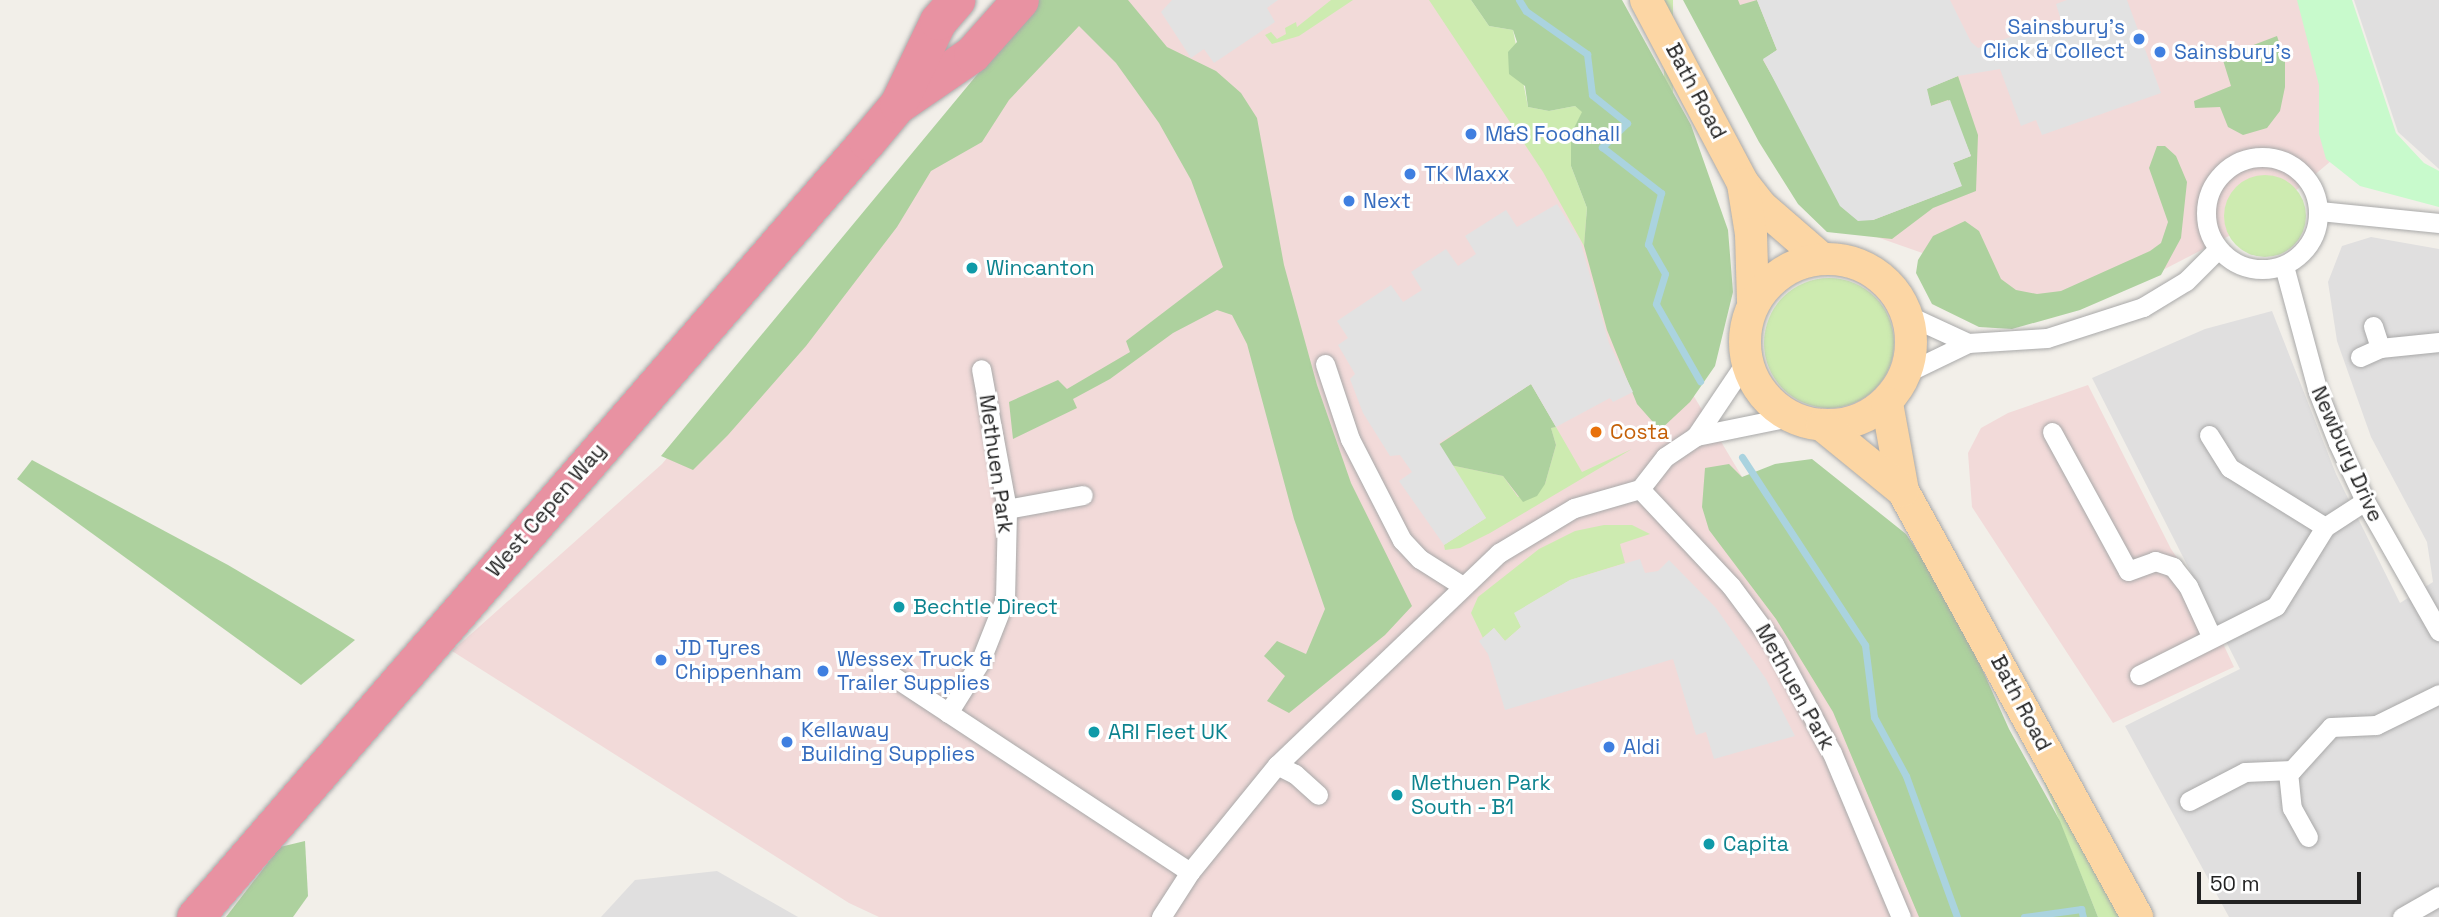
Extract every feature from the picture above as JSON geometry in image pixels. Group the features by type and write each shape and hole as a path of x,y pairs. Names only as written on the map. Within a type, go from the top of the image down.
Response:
{"highway":[{"name":"West Cepen Way","path":"195,917 898,104 939,21 956,0"},
{"name":"West Cepen Way","path":"898,104 972,54 1020,0"}],"main road":[{"name":"Bath Road","path":"1647,0 1743,183 1761,206 1821,258"},
{"name":"Bath Road","path":"1743,183 1751,234 1753,301"},
{"path":"1821,258 1846,259 1870,270 1891,288 1905,314 1911,348 1906,373 1887,403 1868,415 1822,425 1789,417 1770,403 1747,360 1745,333 1753,301 1774,277 1821,258"},
{"name":"Bath Road","path":"1887,403 1903,491 2137,917"},
{"name":"Bath Road","path":"1822,425 1903,491"}],"street":[{"path":"2249,158 2274,158 2297,169 2313,187 2319,211 2306,250 2284,266 2248,268 2218,249 2206,214 2211,190 2226,170 2249,158"},
{"path":"2319,211 2439,223"},
{"path":"1905,314 1968,342 2031,341 2126,315 2186,281 2218,249"},
{"name":"Newbury Drive","path":"2284,266 2318,392 2365,501 2439,631"},
{"path":"2373,326 2380,348"},
{"path":"1906,373 1968,342"},
{"path":"2360,357 2380,348 2439,342"},
{"path":"1161,917 1190,872 1277,765 1461,585 1499,553 1558,516 1640,489 1665,457 1696,436 1747,360"},
{"path":"1325,364 1350,439 1402,540 1420,559 1461,585"},
{"name":"Methuen Park","path":"948,713 999,624 1006,576 1007,509 981,369"},
{"path":"1696,436 1789,417"},
{"path":"2052,432 2128,570 2155,561 2173,567 2188,586 2212,638"},
{"path":"2209,435 2230,468 2325,527"},
{"name":"Methuen Park","path":"1640,489 1731,586 1774,644 1827,740 1901,917"},
{"path":"1007,509 1083,495"},
{"path":"2139,675 2276,606 2325,527 2365,501"},
{"path":"882,669 1190,872"},
{"path":"2189,801 2245,772 2288,772 2331,727 2385,723 2439,694"},
{"path":"1277,765 1295,774 1318,795"},
{"path":"2288,772 2292,808 2308,837"},
{"path":"2402,917 2439,896"}],"shaded area":[{"path":"1051,0 1457,0 1891,726 1975,917 879,917 849,903 452,651 662,464"},
{"path":"1172,0 1278,0 1267,8 1275,22 1214,63 1204,49 1191,58 1161,12"},
{"path":"1709,0 2312,0 2356,140 2262,219 2155,274 2012,317 1948,262 1834,222"},
{"path":"1757,0 1950,0 1971,42 1978,48 2061,20 2056,4 2067,0 2127,0 2161,93 2042,135 2036,120 2021,126 2000,69 1958,76 1927,89 1931,106 1950,100 1971,156 1953,163 1962,186 1873,220 1858,221 1840,206 1763,59 1777,50"},
{"path":"2354,0 2439,0 2439,169 2398,132"},
{"path":"1557,204 1580,240 1609,343 1633,392 1613,402 1610,398 1556,427 1531,384 1439,443 1486,518 1444,545 1399,481 1412,472 1400,455 1390,456 1363,413 1350,379 1355,374 1338,345 1348,338 1337,321 1391,285 1403,302 1422,290 1411,272 1446,249 1458,266 1476,254 1465,236 1506,210 1517,227"},
{"path":"2371,237 2439,249 2439,917 2229,917 2125,726 2240,669 2092,378 2205,329 2272,311 2336,474 2400,603 2433,582 2427,542 2371,437 2337,341 2328,282 2342,246"},
{"path":"2088,385 2171,549 2194,582 2234,667 2113,723 1972,507 1968,453 1981,428 2008,413"},
{"path":"1640,559 1645,573 1658,571 1669,560 1716,608 1766,679 1795,736 1714,759 1706,732 1696,735 1673,659 1505,710 1488,654 1479,641 1494,628 1505,641 1521,627 1514,613 1570,580"},
{"path":"717,871 798,917 601,917 635,880"}],"green space":[{"path":"1039,0 1128,0 1167,47 1216,71 1241,93 1257,118 1284,265 1317,385 1351,483 1412,606 1385,635 1289,713 1267,701 1285,676 1264,656 1277,641 1306,654 1325,609 1294,519 1247,344 1232,315 1217,310 1173,333 1110,379 1073,399 1077,408 1013,439 1009,402 1058,380 1067,389 1130,352 1126,341 1223,267 1191,180 1159,123 1116,63 1079,26 1009,100 982,142 931,171 897,227 806,346 728,435 693,470 661,456"},
{"path":"1331,0 1353,0 1299,36 1272,44 1265,35 1271,32 1277,39 1286,34 1285,28 1296,22 1297,27"},
{"path":"1429,0 1471,0 1489,26 1513,30 1528,107 1549,111 1575,106 1583,112 1571,134 1571,166 1587,208 1584,246 1543,172"},
{"path":"1471,0 1622,0 1691,125 1728,230 1733,292 1715,366 1690,402 1660,430 1637,404 1607,330 1584,246 1587,208 1571,166 1571,134 1582,112 1575,106 1549,111 1528,107 1525,86 1509,74 1508,52 1517,42 1513,30 1489,26"},
{"path":"1664,0 1673,0 1673,189 1664,189"},
{"path":"1683,0 1738,0 1740,5 1757,0 1777,50 1763,60 1794,114 1873,220 1961,186 1953,163 1971,156 1948,100 1931,106 1926,89 1958,76 1978,135 1976,191 1933,208 1892,239 1827,232 1798,204 1759,142"},
{"path":"2297,0 2352,0 2396,133 2424,163 2439,171 2439,207 2360,186 2326,159 2319,134 2319,85"},
{"path":"2277,36 2285,60 2285,87 2280,111 2267,128 2243,135 2228,127 2220,107 2195,108 2194,101 2231,86 2222,57"},
{"path":"2157,146 2165,146 2176,156 2187,182 2181,238 2161,275 2080,310 2012,329 1979,327 1932,304 1916,273 1918,260 1933,236 1965,221 1979,231 2001,279 2016,290 2037,294 2061,291 2150,251 2161,243 2168,222 2149,168"},
{"path":"2257,175 2273,175 2288,182 2299,193 2306,208 2303,232 2294,245 2273,257 2257,257 2242,250 2231,239 2224,224 2224,208 2231,193 2242,182"},
{"path":"1829,278 1854,283 1875,297 1889,318 1894,343 1889,368 1875,389 1854,403 1829,408 1804,403 1783,389 1769,368 1764,343 1769,318 1783,297 1804,283"},
{"path":"1531,384 1556,427 1551,428 1556,445 1545,484 1537,496 1523,502 1503,476 1450,465 1438,445"},
{"path":"1556,427 1582,472 1632,449 1490,533 1460,548 1445,550 1444,545 1486,518 1450,465 1503,476 1518,497 1545,484 1556,445 1551,428"},
{"path":"1812,459 1906,534 1953,604 2009,729 2060,821 2098,917 1919,917 1833,712 1776,619 1709,530 1702,507 1705,468 1729,464 1742,477 1775,464"},
{"path":"32,460 228,565 355,640 301,685 17,479"},
{"path":"1604,525 1632,525 1650,534 1620,544 1625,563 1570,580 1515,613 1521,627 1505,641 1494,628 1483,638 1471,613 1478,597 1539,549 1575,531"},
{"path":"2025,735 2124,917 2098,917"},
{"path":"305,841 308,896 293,917 226,917 280,847"}],"waterway":[{"path":"1519,0 1526,11 1587,54 1592,95 1627,123 1602,147 1661,193 1648,244 1665,274 1656,304 1700,381"},
{"path":"1742,457 1865,645 1874,717 1906,776 1957,917"},
{"path":"2024,917 2081,909 2083,917"}],"place":[{"name":"Sainsbury's Click & Collect","path":"2139,39"},
{"name":"Sainsbury's","path":"2160,52"},
{"name":"M&S Foodhall","path":"1471,134"},
{"name":"TK Maxx","path":"1410,174"},
{"name":"Next","path":"1349,201"},
{"name":"Wincanton","path":"972,268"},
{"name":"Costa","path":"1596,432"},
{"name":"Bechtle Direct","path":"899,607"},
{"name":"JD Tyres Chippenham","path":"661,660"},
{"name":"Wessex Truck & Trailer Supplies","path":"823,671"},
{"name":"ARI Fleet UK","path":"1094,732"},
{"name":"Kellaway Building Supplies","path":"787,742"},
{"name":"Aldi","path":"1609,747"},
{"name":"Methuen Park South - B1","path":"1397,795"},
{"name":"Capita","path":"1709,844"}]}
